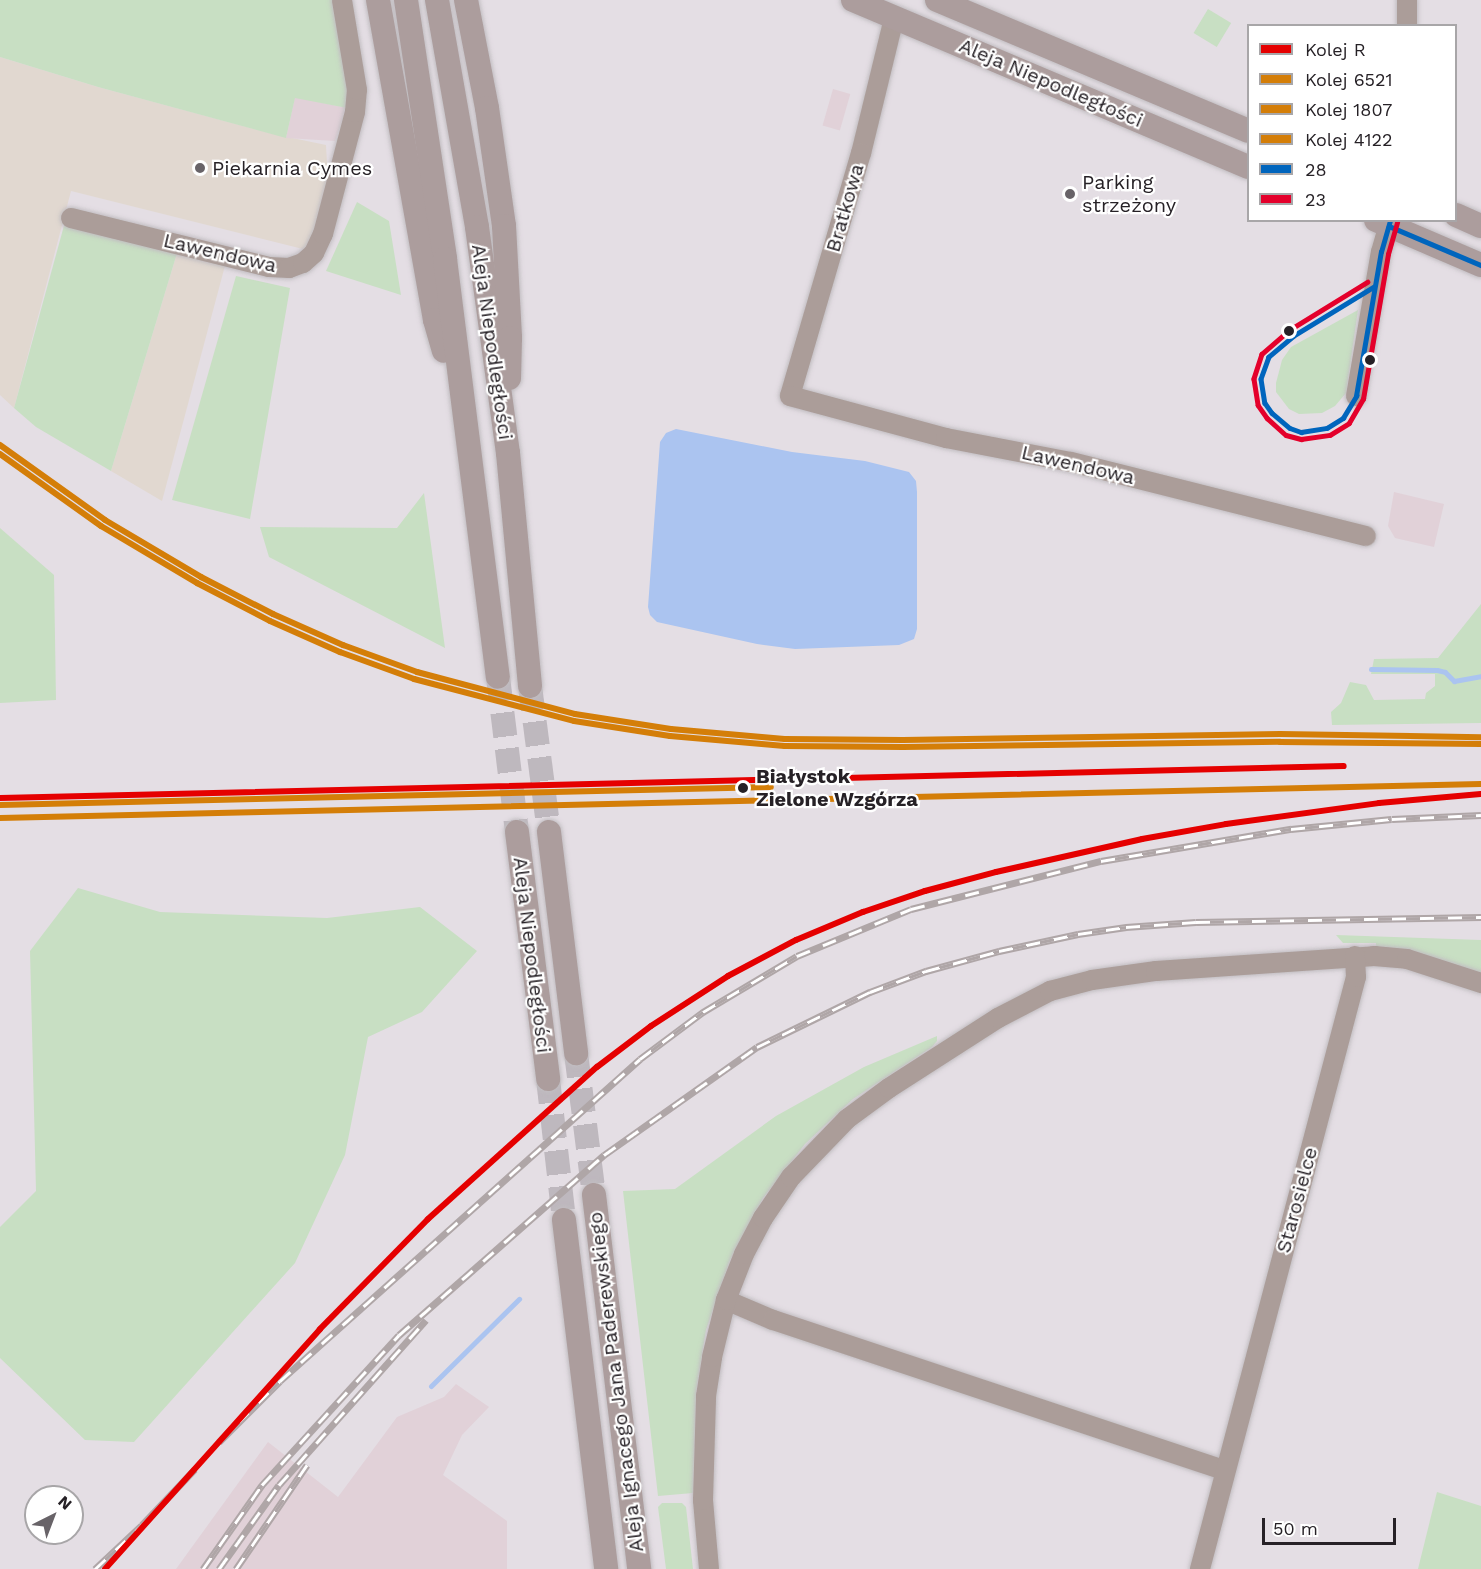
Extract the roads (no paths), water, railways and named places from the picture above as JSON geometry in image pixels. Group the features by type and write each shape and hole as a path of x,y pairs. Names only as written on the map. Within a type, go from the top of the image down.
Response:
{"main road":[{"path":"378,0 435,320 465,425"},
{"name":"Aleja Niepodległości","path":"406,0 445,259 498,677"},
{"name":"Aleja Niepodległości","path":"437,0 477,228 508,453 530,686"},
{"name":"Aleja Niepodległości","path":"854,0 1247,167"},
{"name":"Aleja Niepodległości","path":"938,0 1247,131"},
{"path":"468,4 504,226 510,338 508,453"},
{"path":"1457,216 1481,226"},
{"path":"1385,222 1481,265"},
{"name":"Aleja Niepodległości","path":"517,832 548,1079"},
{"name":"Aleja Niepodległości","path":"549,832 576,1053"},
{"name":"Aleja Ignacego Jana Paderewskiego","path":"594,1195 639,1569"},
{"name":"Aleja Ignacego Jana Paderewskiego","path":"564,1220 606,1569"}],"street":[{"name":"Lawendowa","path":"71,218 269,267 289,268 303,263 314,253 323,234 348,142 357,90 342,0"},
{"path":"1407,0 1407,24"},
{"name":"Bratkowa","path":"790,396 861,153 894,18"},
{"path":"1356,396 1385,222"},
{"name":"Lawendowa","path":"790,396 946,438 1071,462 1366,537"},
{"path":"709,1569 703,1500 706,1396 712,1357 726,1300 744,1254 763,1218 791,1177 847,1119 889,1088 998,1018 1050,991 1092,981 1156,971 1355,956 1407,959 1481,983"},
{"name":"Starosielce","path":"1200,1569 1356,977 1355,956"},
{"path":"726,1300 773,1320 1225,1470"}],"water":[{"path":"676,429 792,452 865,461 909,472 916,481 917,492 917,629 914,639 899,645 795,649 757,644 657,622 650,615 648,607 660,442 666,433"}],"waterway":[{"path":"1371,669 1437,670 1445,672 1454,681 1481,676"},
{"path":"431,1386 519,1299"}],"tunnel":[{"path":"498,677 517,832"},
{"path":"530,686 549,832"},
{"path":"576,1053 594,1195"},
{"path":"548,1079 564,1220"}],"railway":[{"path":"219,1442 280,1381 640,1059 703,1012 797,956 911,909 1101,861 1291,829 1392,819 1481,815"},
{"path":"203,1569 262,1485 399,1335 604,1155 757,1047 870,992 926,971 999,951 1078,934 1126,927 1196,922 1481,917"},
{"path":"219,1569 279,1485 426,1320"},
{"path":"236,1569 307,1465"},
{"path":"95,1569 142,1525 195,1469"}],"rail line":[{"name":"1807","path":"0,445 105,520 201,577 273,614 343,645 417,672 575,714 671,729 785,739 903,740 1280,734 1481,737"},
{"name":"6521","path":"0,454 101,526 197,583 270,621 340,652 414,679 574,721 670,736 785,746 903,747 1280,742 1481,744"},
{"name":"R","path":"0,798 1344,766"},
{"name":"4122","path":"0,818 1481,784"},
{"name":"6521","path":"0,805 771,787"},
{"name":"R","path":"105,1569 320,1329 428,1219 597,1067 651,1026 728,976 796,940 863,912 925,891 996,872 1142,839 1226,824 1379,803 1481,794"}],"place":[{"name":"Piekarnia Cymes","path":"200,168"},
{"name":"Parking strzeżony","path":"1070,194"},
{"name":"Białystok Zielone Wzgórza","path":"743,788"}]}
